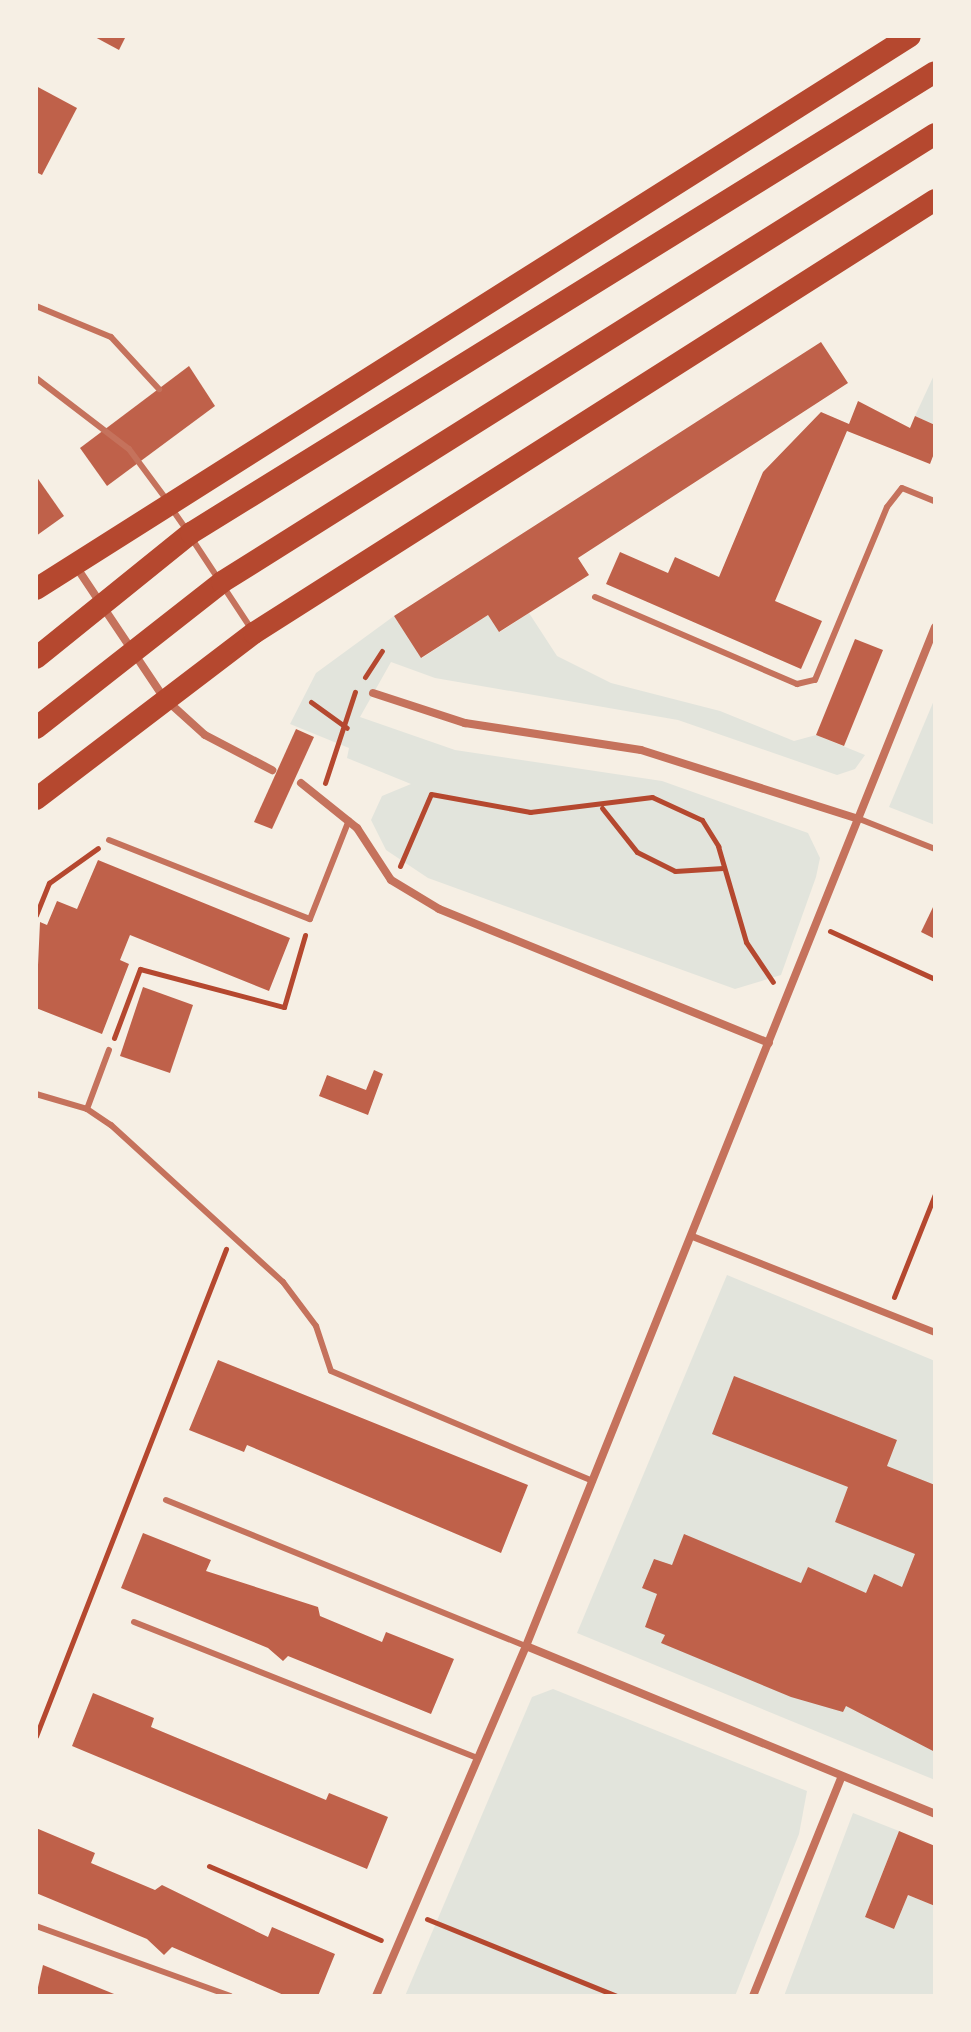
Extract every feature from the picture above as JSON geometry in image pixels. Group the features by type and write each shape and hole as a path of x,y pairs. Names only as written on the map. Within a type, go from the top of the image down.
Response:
{"highway":[{"path":"36,589 72,561 910,36"},
{"path":"36,658 191,533 935,72"},
{"path":"36,728 222,582 935,134"},
{"path":"36,799 164,698 254,633 935,200"}],"street":[{"path":"72,561 164,698 205,735 272,770"},
{"path":"376,1996 526,1646 935,627"},
{"path":"373,693 465,723 641,750 856,818"},
{"path":"301,783 349,820 391,880 439,909 769,1043"},
{"path":"692,1236 935,1332"},
{"path":"526,1646 935,1814"},
{"path":"753,1996 842,1776"}],"lane":[{"path":"36,306 111,337 159,389"},
{"path":"36,378 129,449 254,633"},
{"path":"595,597 797,684 815,680 887,507 902,488 935,501"},
{"path":"856,818 935,849"},
{"path":"109,840 310,919 349,820"},
{"path":"87,1109 109,1050"},
{"path":"36,1094 87,1109 283,1282 316,1326 331,1371 593,1481"},
{"path":"166,1500 526,1646"},
{"path":"134,1622 478,1758"},
{"path":"36,1926 230,1996"}],"path":[{"path":"319,795 347,728 349,702 382,651"},
{"path":"311,702 347,728"},
{"path":"391,880 431,794 530,812 602,808 652,797 679,806 702,820 723,867 746,942 786,999"},
{"path":"602,808 637,852 675,871 723,867"},
{"path":"36,915 49,883 109,840"},
{"path":"109,1050 140,969 284,1007 310,919"},
{"path":"814,924 935,979"},
{"path":"888,1313 933,1206 935,1194"},
{"path":"36,1736 231,1235"},
{"path":"209,1866 397,1947"},
{"path":"411,1913 617,1996"}],"shaded area":[{"path":"935,373 935,425 915,416"},
{"path":"529,613 557,656 611,683 720,711 794,741 816,735 865,755 855,769 837,775 678,720 435,678 391,662 360,717 455,750 662,781 808,833 820,858 781,975 735,989 428,878 386,850 371,820 382,796 411,784 347,758 349,748 290,724 316,673 394,616 422,658 488,615 500,632"},
{"path":"935,698 935,825 889,807"},
{"path":"727,1275 935,1361 935,1780 577,1633"},
{"path":"553,1689 807,1791 799,1834 735,1996 405,1996 532,1697"},
{"path":"853,1813 899,1831 865,1917 894,1929 908,1895 935,1906 935,1996 784,1996"}],"building":[{"path":"93,36 126,36 119,50"},
{"path":"36,86 77,108 42,175 36,172"},
{"path":"821,342 848,383 578,558 589,575 499,632 488,615 421,658 394,616"},
{"path":"189,366 215,406 107,486 80,448"},
{"path":"858,401 910,428 915,416 935,425 935,451 930,464 847,431 775,601 822,621 801,669 606,584 620,552 668,573 675,557 719,577 763,472 821,412 849,424"},
{"path":"36,476 64,516 36,536"},
{"path":"855,639 883,650 844,746 816,735"},
{"path":"296,729 314,737 272,829 254,822"},
{"path":"98,860 290,938 269,991 130,935 120,960 129,964 102,1034 36,1008 40,922 47,925 57,901 77,909"},
{"path":"935,903 935,939 921,932"},
{"path":"143,987 193,1005 170,1073 120,1056"},
{"path":"374,1070 383,1074 368,1115 319,1096 327,1075 366,1090"},
{"path":"218,1360 528,1485 501,1553 247,1445 244,1452 189,1430"},
{"path":"734,1376 897,1440 887,1466 935,1485 935,1752 846,1706 843,1712 791,1697 661,1643 665,1635 645,1627 657,1594 642,1588 654,1559 672,1565 684,1534 801,1583 808,1567 866,1593 874,1574 902,1587 915,1554 835,1522 848,1487 712,1434"},
{"path":"143,1533 211,1560 206,1571 318,1607 320,1616 382,1642 386,1632 454,1659 431,1714 288,1656 283,1661 268,1648 121,1588"},
{"path":"93,1693 154,1718 151,1727 326,1800 329,1793 388,1817 367,1869 72,1746"},
{"path":"36,1828 95,1853 91,1863 155,1890 162,1885 268,1937 272,1927 335,1954 318,1996 286,1996 172,1947 164,1955 147,1939 36,1893"},
{"path":"899,1831 935,1846 935,1906 908,1895 894,1929 865,1917"},
{"path":"43,1965 119,1996 36,1996"}]}
